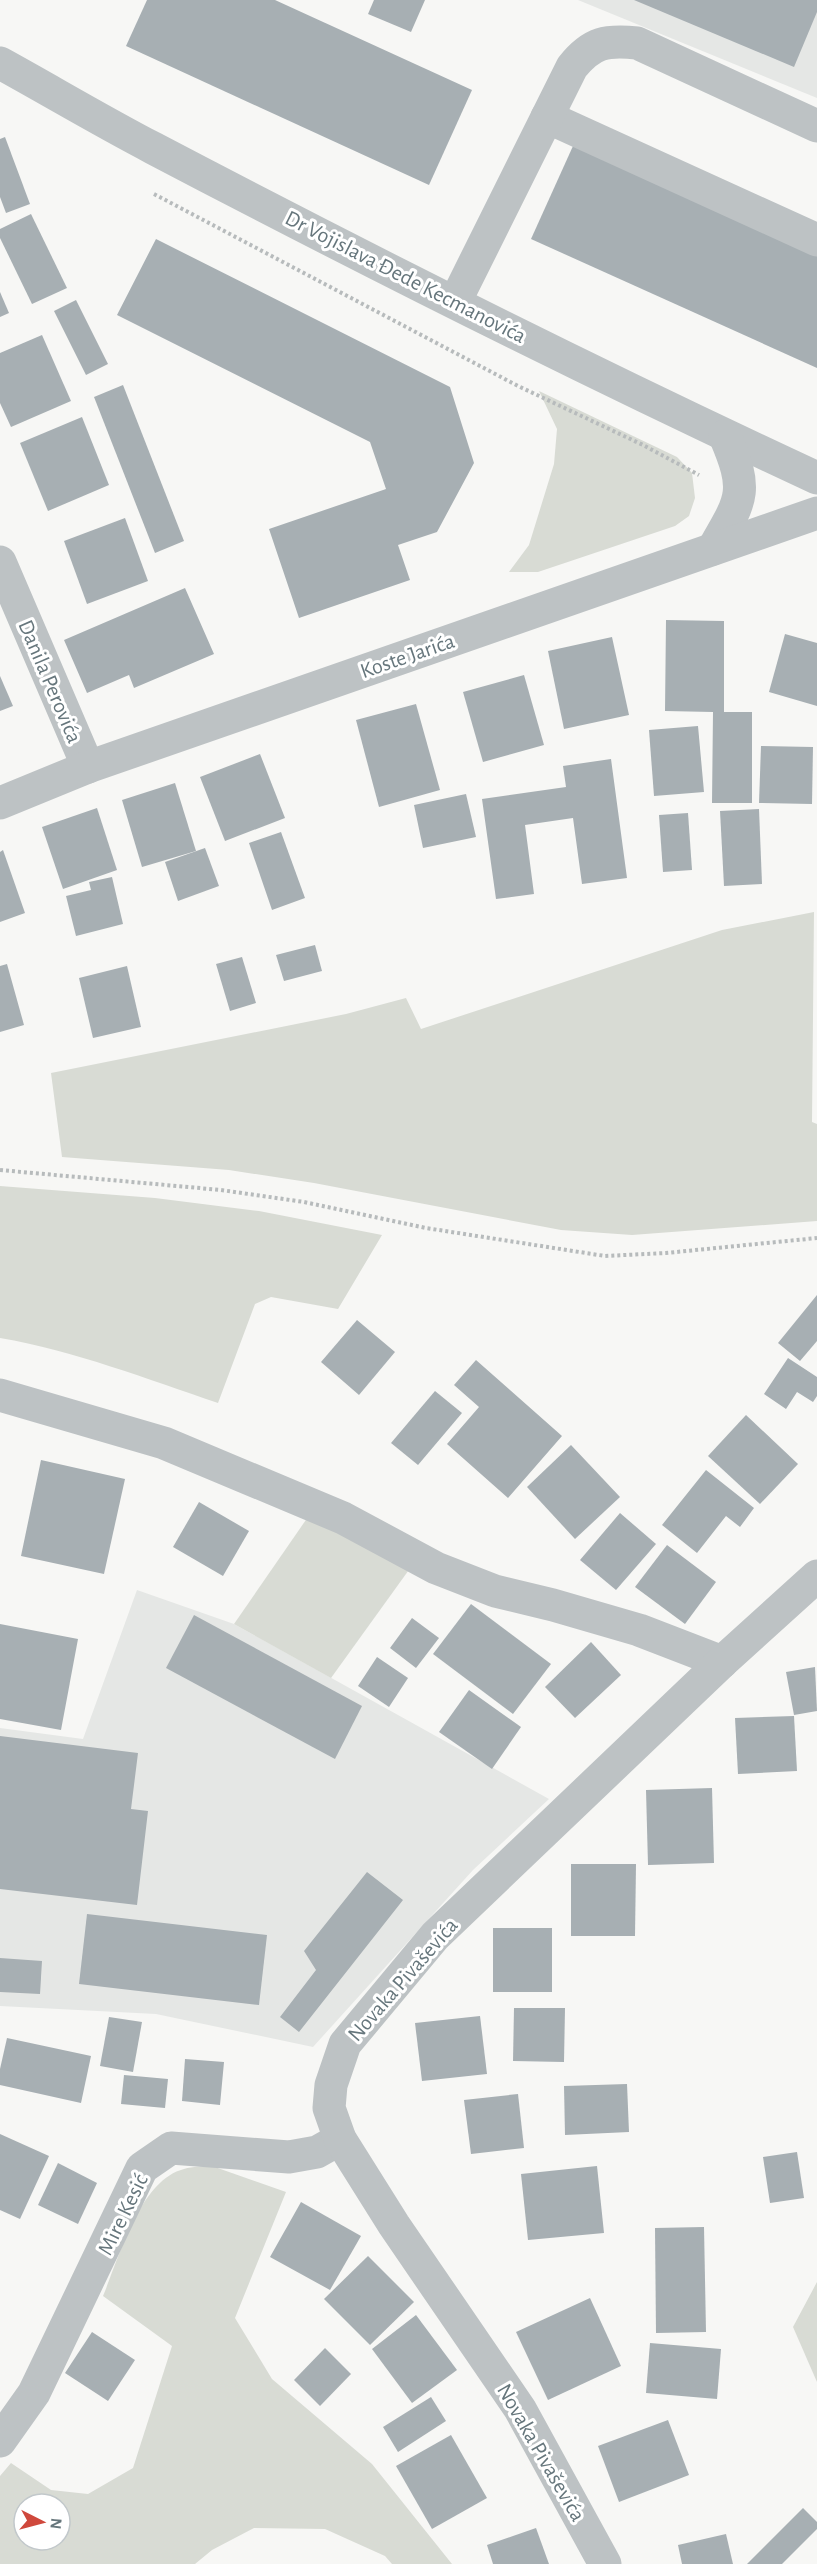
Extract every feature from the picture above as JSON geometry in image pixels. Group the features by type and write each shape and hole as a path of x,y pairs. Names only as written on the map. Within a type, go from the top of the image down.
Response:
{"street":[{"path":"455,302 572,67 582,54 596,45 614,41 637,44 817,126"},
{"name":"Dr Vojislava Đede Kecmanovića","path":"0,63 151,147 455,302 725,436 817,478"},
{"path":"547,117 817,240"},
{"path":"713,549 740,499 740,469 725,436"},
{"name":"Koste Jarića","path":"0,803 88,766 817,513"},
{"name":"Danila Perovića","path":"0,562 88,766"},
{"path":"0,1395 164,1443 343,1518 436,1568 495,1591 639,1630 722,1662"},
{"name":"Novaka Pivaševića","path":"605,2564 520,2409 394,2224 340,2139 329,2108 331,2085 345,2044 435,1936 722,1662 817,1576"},
{"name":"Mire Kesić","path":"0,2441 34,2393 142,2168 171,2148 289,2157 317,2152 340,2139"}],"path":[{"path":"153,193 518,386 643,445 700,476 703,483"},
{"path":"0,1170 221,1190 304,1202 426,1228 605,1256 666,1253 817,1238"}],"shaded area":[{"path":"578,0 817,0 817,98"},
{"path":"539,391 677,457 692,473 695,498 689,516 675,526 538,572 509,572 529,545 554,464 557,429"},
{"path":"814,912 812,1122 817,1124 817,1221 632,1235 561,1230 314,1183 229,1170 62,1157 51,1073 346,1014 406,998 421,1029 722,930"},
{"path":"0,1186 155,1198 259,1211 382,1235 338,1309 271,1297 255,1304 218,1403 83,1358 0,1338"},
{"path":"310,1514 411,1567 331,1678 234,1624"},
{"path":"137,1590 234,1624 549,1799 473,1870 313,2047 156,2014 0,2006 0,1728 83,1739"},
{"path":"212,2166 286,2192 235,2318 272,2379 372,2464 452,2564 392,2564 385,2556 325,2529 254,2528 212,2550 195,2564 0,2564 0,2476 11,2463 51,2490 70,2492 12,2492 12,2552 72,2552 72,2492 88,2494 133,2468 172,2346 103,2296 124,2242 143,2204 155,2188 169,2176 194,2167"},
{"path":"817,2282 817,2382 793,2327"}],"building":[{"path":"147,0 275,0 472,90 429,185 126,46"},
{"path":"374,0 425,0 411,32 368,14"},
{"path":"634,0 817,0 817,12 794,67"},
{"path":"5,137 30,204 6,213 0,197 0,139"},
{"path":"573,146 817,256 817,368 531,239"},
{"path":"31,214 67,288 32,304 0,238 0,229"},
{"path":"156,239 450,387 474,463 437,532 398,545 410,580 299,618 269,529 386,489 370,442 117,315"},
{"path":"0,292 9,313 0,317"},
{"path":"76,300 108,364 86,375 54,311"},
{"path":"42,335 71,401 11,427 0,403 0,353"},
{"path":"123,385 184,541 155,553 94,397"},
{"path":"82,417 109,485 48,511 20,443"},
{"path":"125,518 148,581 87,604 64,541"},
{"path":"185,588 214,654 134,688 129,675 87,693 64,640"},
{"path":"666,620 724,621 724,712 752,712 752,803 712,803 713,712 665,711"},
{"path":"785,634 817,643 817,706 769,692"},
{"path":"612,637 629,715 564,729 548,651"},
{"path":"524,675 544,745 483,762 463,692"},
{"path":"0,676 13,706 0,711"},
{"path":"416,704 440,790 379,807 356,720"},
{"path":"698,726 704,792 654,796 649,730"},
{"path":"761,746 813,747 812,804 759,803"},
{"path":"260,754 285,818 225,841 200,777"},
{"path":"611,759 627,878 582,884 573,818 525,825 534,894 496,899 482,799 566,787 563,766"},
{"path":"175,783 196,851 142,867 122,800"},
{"path":"466,794 476,837 423,848 414,805"},
{"path":"97,808 117,870 63,889 42,827"},
{"path":"759,809 762,884 724,886 720,811"},
{"path":"688,813 692,870 663,872 659,815"},
{"path":"281,832 305,898 272,910 249,843"},
{"path":"205,848 219,886 178,901 165,862"},
{"path":"3,850 25,913 0,922 0,852"},
{"path":"112,877 123,924 76,936 66,896 91,890 89,882"},
{"path":"315,945 322,971 284,981 276,955"},
{"path":"242,957 256,1003 230,1011 216,964"},
{"path":"7,964 24,1025 0,1032 0,966"},
{"path":"127,966 141,1027 93,1038 79,978"},
{"path":"817,1295 817,1341 800,1361 778,1343"},
{"path":"357,1320 395,1352 359,1395 321,1362"},
{"path":"788,1358 817,1377 817,1396 813,1402 797,1392 786,1409 764,1394"},
{"path":"476,1360 562,1436 508,1498 447,1444 479,1407 454,1385"},
{"path":"435,1391 462,1413 418,1465 391,1443"},
{"path":"746,1415 798,1464 760,1504 708,1456"},
{"path":"571,1445 620,1497 575,1539 527,1487"},
{"path":"41,1460 125,1479 104,1574 21,1556"},
{"path":"706,1470 754,1508 740,1527 726,1516 697,1553 662,1525"},
{"path":"199,1502 249,1531 223,1576 173,1547"},
{"path":"620,1513 656,1544 616,1590 580,1560"},
{"path":"667,1545 716,1582 685,1624 635,1587"},
{"path":"471,1604 551,1664 513,1714 433,1654"},
{"path":"194,1615 362,1706 335,1759 166,1668"},
{"path":"412,1618 439,1638 416,1668 390,1648"},
{"path":"0,1624 78,1639 61,1730 0,1719"},
{"path":"591,1642 621,1675 575,1718 545,1687"},
{"path":"377,1657 408,1678 389,1707 358,1686"},
{"path":"815,1667 817,1711 794,1715 786,1672"},
{"path":"469,1690 521,1727 492,1769 439,1732"},
{"path":"794,1716 797,1771 738,1774 735,1718"},
{"path":"0,1736 138,1753 131,1809 148,1811 137,1905 0,1889"},
{"path":"712,1788 714,1863 648,1865 646,1790"},
{"path":"571,1864 636,1864 635,1936 571,1936"},
{"path":"367,1872 403,1900 299,2032 280,2017 316,1970 304,1951"},
{"path":"87,1914 267,1935 259,2005 79,1984"},
{"path":"493,1928 552,1928 552,1992 493,1992"},
{"path":"0,1958 42,1961 40,1994 0,1992"},
{"path":"514,2008 565,2008 564,2062 513,2061"},
{"path":"480,2016 487,2074 422,2081 415,2023"},
{"path":"109,2017 142,2022 133,2072 100,2066"},
{"path":"7,2038 91,2056 81,2103 0,2085 0,2069"},
{"path":"185,2059 224,2062 220,2105 182,2101"},
{"path":"124,2075 168,2079 165,2108 121,2104"},
{"path":"627,2084 629,2132 565,2135 564,2086"},
{"path":"518,2094 524,2148 471,2154 464,2100"},
{"path":"0,2134 49,2156 20,2219 0,2210"},
{"path":"797,2152 804,2198 770,2203 763,2157"},
{"path":"58,2163 97,2183 78,2224 38,2205"},
{"path":"597,2166 604,2233 528,2240 521,2174"},
{"path":"301,2202 361,2236 330,2290 270,2257"},
{"path":"704,2227 706,2332 656,2333 655,2228"},
{"path":"368,2256 414,2302 370,2345 324,2299"},
{"path":"590,2298 621,2366 548,2400 516,2332"},
{"path":"416,2315 457,2370 412,2403 372,2349"},
{"path":"92,2332 135,2360 108,2401 65,2373"},
{"path":"650,2343 721,2349 717,2399 646,2393"},
{"path":"325,2348 351,2374 320,2406 294,2380"},
{"path":"431,2397 446,2421 398,2452 383,2427"},
{"path":"668,2420 689,2475 619,2502 598,2446"},
{"path":"451,2435 487,2498 432,2529 396,2466"},
{"path":"803,2508 817,2522 817,2529 782,2564 747,2564"},
{"path":"536,2528 549,2564 493,2564 487,2545"},
{"path":"726,2534 733,2564 682,2564 678,2545"}]}
